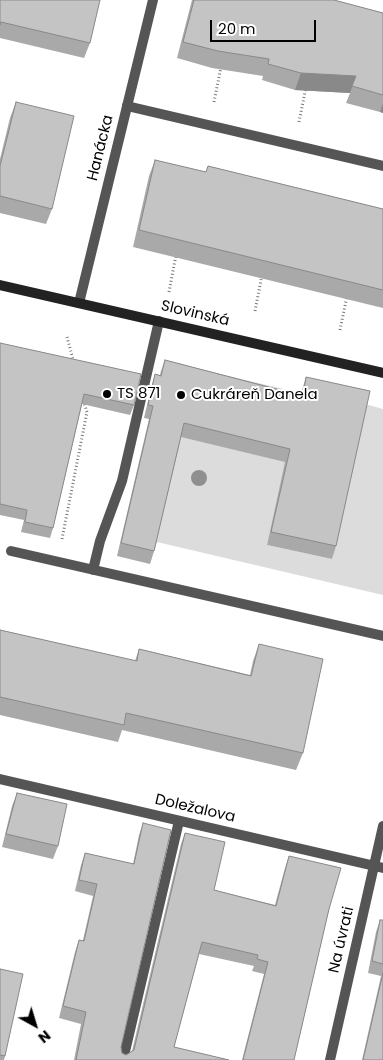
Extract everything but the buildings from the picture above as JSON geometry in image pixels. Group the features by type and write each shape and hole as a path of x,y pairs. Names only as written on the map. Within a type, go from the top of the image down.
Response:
{"street":[{"name":"Hanácka","path":"79,303 153,0"},
{"path":"127,106 383,166"},
{"name":"Slovinská","path":"0,285 383,373"},
{"path":"93,570 100,541 122,481 159,321"},
{"path":"11,551 383,636"},
{"name":"Doležalova","path":"0,779 378,867"},
{"path":"123,1060 179,821"},
{"name":"Na úvrati","path":"330,1060 378,867 383,826"}],"path":[{"path":"210,125 222,61"},
{"path":"294,145 307,83"},
{"path":"169,292 177,247"},
{"path":"255,311 263,268"},
{"path":"340,330 348,289"},
{"path":"67,337 74,365"},
{"path":"58,562 87,412 82,394"}],"shaded area":[{"path":"164,361 301,393 267,545 332,559 365,404 383,409 383,595 157,542 150,564 179,436 270,401 160,373"}],"place":[{"name":"TS 871","path":"107,394"},
{"name":"Cukráreň Danela","path":"181,395"}]}
